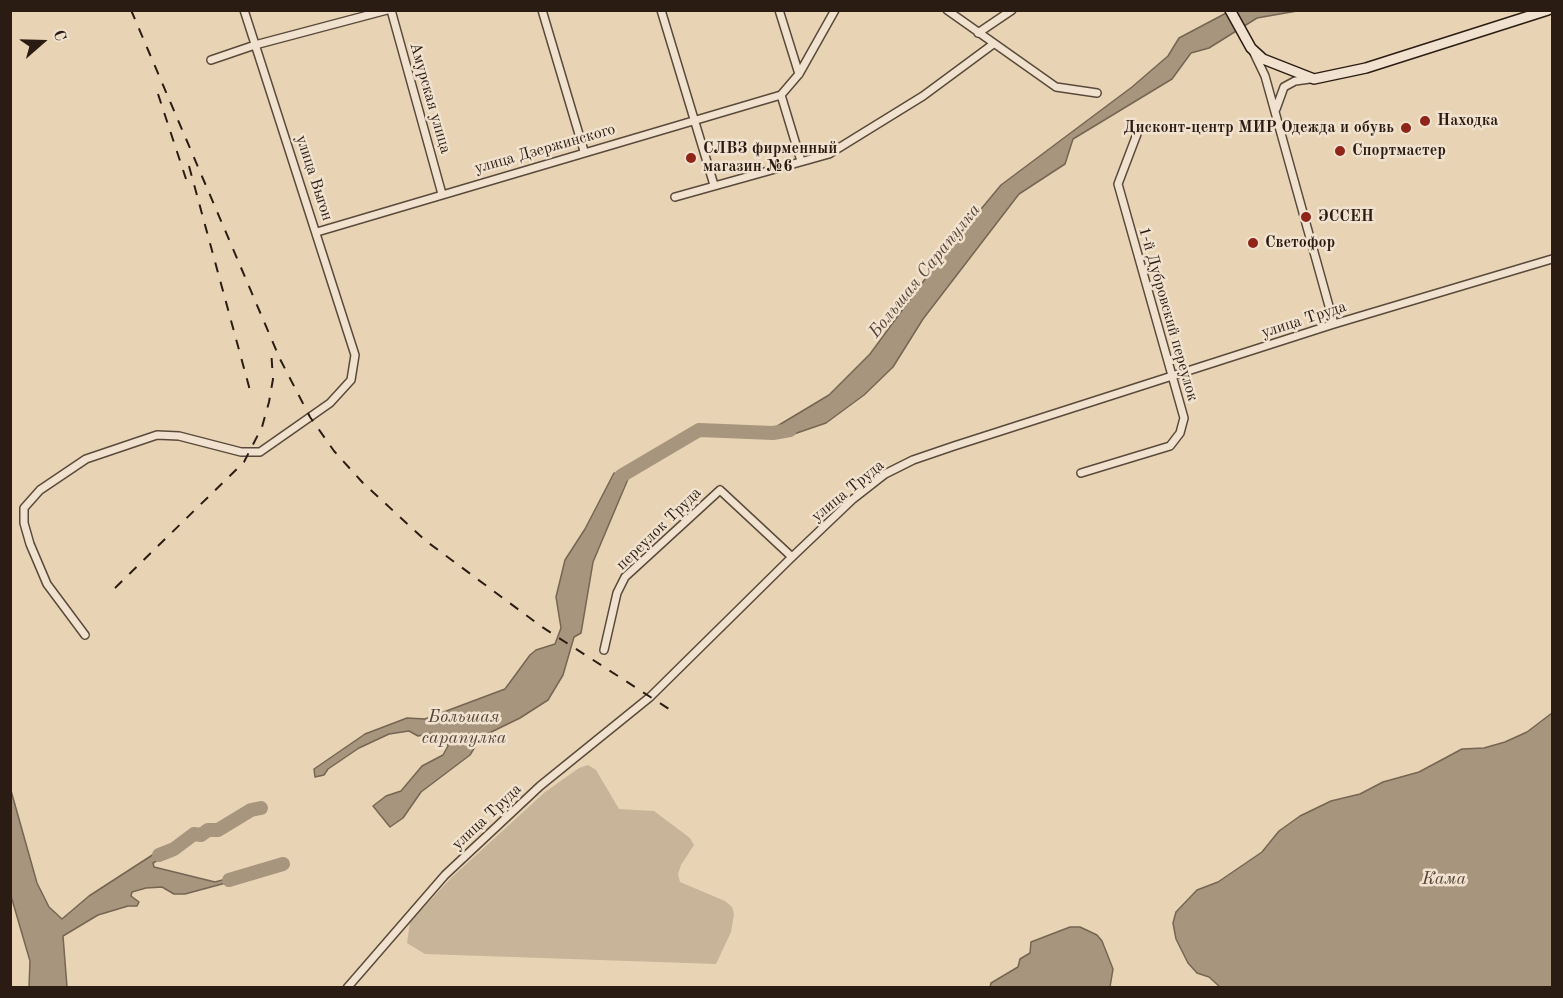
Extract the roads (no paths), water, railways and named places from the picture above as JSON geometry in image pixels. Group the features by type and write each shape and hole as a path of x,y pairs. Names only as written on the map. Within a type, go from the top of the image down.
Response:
{"main road":[{"path":"1230,10 1249,44 1263,59 1314,79 1366,68 1548,10"}],"street":[{"name":"улица Выгон","path":"85,635 58,601 37,565 24,523 23,514 27,503 56,477 86,459 143,437 179,436 241,452 266,450 330,403 351,380 355,355 244,10"},
{"path":"211,60 255,45 389,10"},
{"name":"Амурская улица","path":"389,10 442,194"},
{"path":"542,10 584,151"},
{"path":"661,10 714,185"},
{"path":"779,10 800,74"},
{"path":"801,161 781,95 800,74 835,10"},
{"path":"947,10 992,45 1056,87 1097,93"},
{"path":"978,33 1012,10"},
{"path":"1249,44 1265,76 1334,324"},
{"path":"675,197 829,154 923,96 992,45"},
{"path":"1276,114 1275,104 1284,87 1295,81 1314,79"},
{"name":"улица Дзержинского","path":"317,232 584,151 695,122 781,95"},
{"name":"1-й Дубровский переулок","path":"1081,472 1170,446 1180,433 1184,418 1170,377 1118,184 1137,134"},
{"name":"улица Труда","path":"347,987 445,875 540,786 650,697 853,499 885,474 912,460 1334,324 1552,259"},
{"name":"переулок Труда","path":"604,650 617,593 625,577 720,490 792,557"}],"water":[{"path":"1230,11 1297,11 1257,18 1209,48 1191,53 1172,79 1073,139 1065,164 1019,194 923,319 893,367 864,395 826,423 791,435 773,435 774,428 829,395 870,354 942,256 1001,185 1132,87 1168,56 1179,38"},
{"name":"Большая сарапулка","path":"614,473 628,479 593,562 581,633 574,637 563,675 548,700 520,718 481,737 470,755 421,792 403,818 390,827 373,806 386,796 401,791 422,766 443,755 448,746 446,737 433,733 418,736 409,731 389,734 359,748 328,769 324,775 315,777 314,769 365,734 407,718 425,719 505,689 530,655 536,650 555,644 561,628 556,597 565,560 585,529"},
{"name":"Кама","path":"1552,713 1552,987 1220,987 1209,977 1197,973 1188,963 1176,939 1173,923 1176,912 1197,890 1218,882 1262,852 1279,831 1300,816 1331,801 1360,794 1383,782 1419,772 1462,749 1484,748 1505,742 1527,732"},
{"path":"10,787 37,883 49,907 62,919 89,896 157,852 170,848 177,850 153,863 154,867 215,882 245,874 248,877 185,894 174,894 162,887 132,892 131,896 139,902 137,906 128,906 98,915 63,936 67,987 29,987 30,961 11,896"},
{"path":"1070,927 1080,927 1097,935 1102,941 1113,969 1110,987 990,987 991,983 1018,967 1020,959 1030,953 1031,942"}],"waterway":[{"name":"Большая Сарапулка","path":"614,492 621,476 699,430 773,433 790,430"},
{"name":"Большая Сарапулка","path":"159,855 174,849 194,834 201,835 208,830 218,830 251,810 261,808"},
{"name":"Большая Сарапулка","path":"229,880 283,864"}],"railway":[{"path":"131,10 280,359 310,417 334,451 363,483 426,541 542,627 669,709"},
{"path":"158,94 186,179"},
{"path":"189,166 251,394"},
{"path":"115,588 244,462 262,427 269,402 273,379 271,349"}],"place":[{"name":"Находка","path":"1425,121"},
{"name":"Дисконт-центр МИР Одежда и обувь","path":"1406,128"},
{"name":"Спортмастер","path":"1340,151"},
{"name":"СЛВЗ фирменный магазин №6","path":"691,158"},
{"name":"ЭССЕН","path":"1306,217"},
{"name":"Светофор","path":"1253,243"}]}
